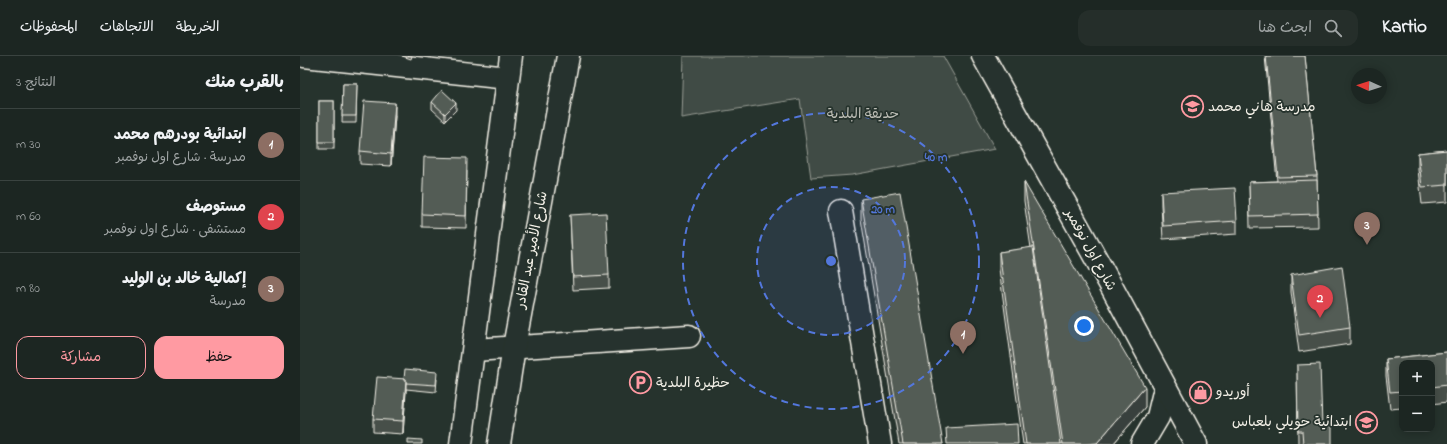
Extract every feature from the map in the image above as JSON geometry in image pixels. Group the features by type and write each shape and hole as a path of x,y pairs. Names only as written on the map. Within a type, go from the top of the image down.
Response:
{"street":[{"path":"304,56 508,78"},
{"path":"461,444 511,56"},
{"name":"شارع الأمير عبد القادر","path":"499,444 514,347 568,56"},
{"name":"شارع اول نوفمبر","path":"983,56 1196,444"},
{"path":"841,211 880,444"},
{"path":"474,350 689,336"},
{"path":"1142,444 1158,417 1165,388"}],"green space":[{"name":"حديقة البلدية","path":"683,56 943,56 995,149 852,175 811,178 800,99 681,118"}],"building":[{"path":"1266,56 1305,56 1317,176 1278,177"},
{"path":"343,84 357,84 356,116 342,116"},
{"path":"442,90 456,103 445,114 432,102"},
{"path":"319,101 334,101 334,142 319,142"},
{"path":"364,101 395,103 391,154 360,151"},
{"path":"1447,150 1447,185 1422,187 1418,153"},
{"path":"424,157 467,158 466,216 422,214"},
{"path":"1317,180 1318,214 1250,216 1249,182"},
{"path":"1024,182 1145,387 1097,443 1063,444"},
{"path":"1235,188 1237,221 1163,226 1161,192"},
{"path":"900,192 943,444 903,444 861,199"},
{"path":"606,213 609,275 573,277 570,215"},
{"path":"1033,247 1061,444 1026,444 999,252"},
{"path":"1342,266 1350,327 1299,335 1291,275"},
{"path":"1447,352 1447,385 1435,387 1435,360 1399,360 1399,391 1390,392 1386,359"},
{"path":"1320,364 1322,426 1332,426 1332,444 1303,444 1302,431 1298,431 1297,365"},
{"path":"405,369 437,372 436,385 406,383 406,379 404,379"},
{"path":"377,377 406,379 403,421 373,419"},
{"path":"1017,424 1018,444 947,444 946,428"},
{"path":"408,439 422,440 422,444 408,444"}],"place":[{"name":"مدرسة هاني محمد","path":"1193,107"},
{"name":"إكمالية خالد بن الوليد","path":"1367,245"},
{"name":"مستوصف","path":"1320,318"},
{"name":"ابتدائية بودرهم محمد","path":"963,354"},
{"name":"حظيرة البلدية","path":"641,383"},
{"name":"أوريدو","path":"1200,392"},
{"name":"ابتدائية حويلي بلعباس","path":"1367,422"}]}
